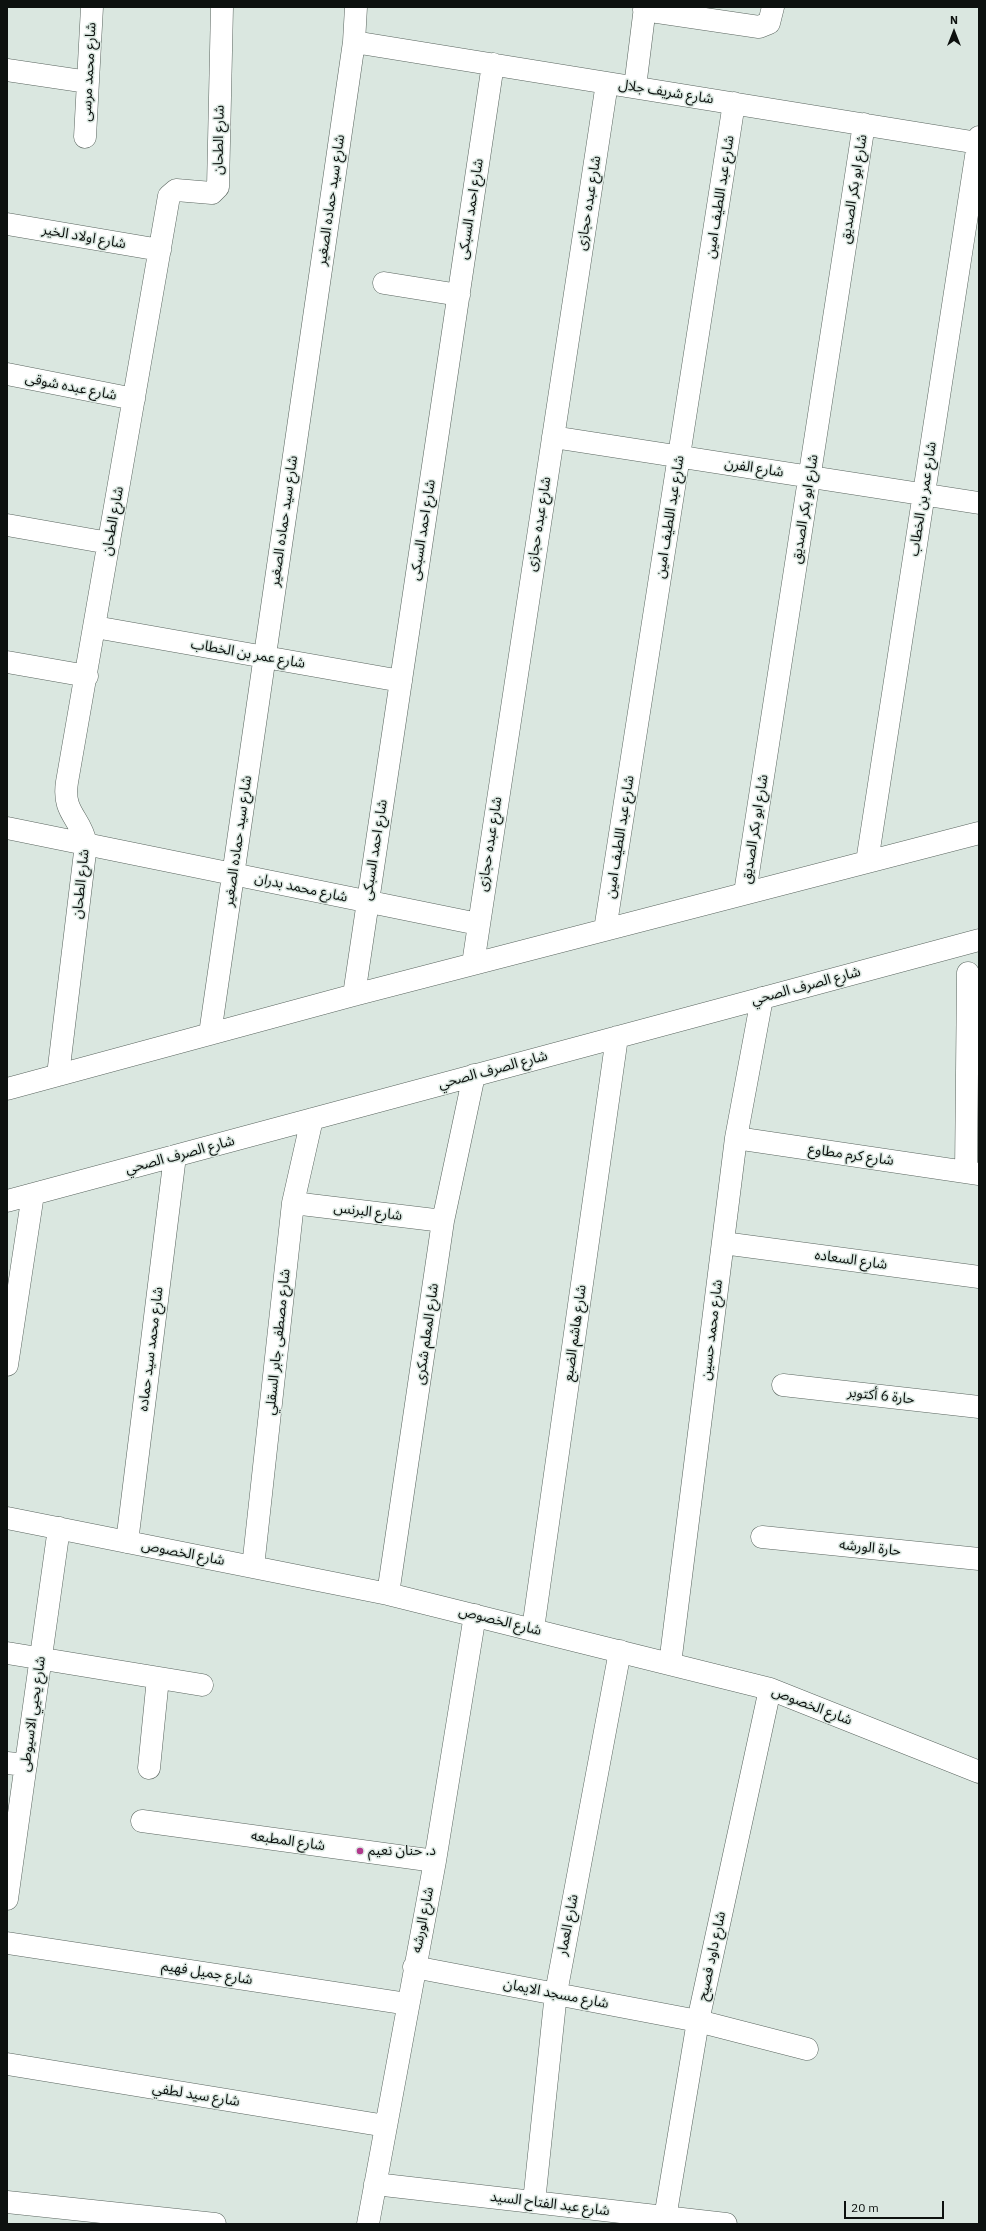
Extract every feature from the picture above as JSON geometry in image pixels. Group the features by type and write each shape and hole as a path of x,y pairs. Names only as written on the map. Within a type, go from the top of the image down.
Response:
{"street":[{"name":"شارع محمد مرسى","path":"86,137 92,7"},
{"name":"شارع الطحان","path":"58,1075 86,844 80,825 69,810 66,792 169,196 172,192 178,190 212,193 217,189 222,7"},
{"name":"شارع سيد حماده الصغير","path":"210,1034 354,42 356,7"},
{"path":"635,87 644,8 759,27 769,23 773,7"},
{"name":"شارع شريف جلال","path":"354,42 864,124 979,140"},
{"name":"شارع احمد السبكى","path":"354,995 493,64"},
{"path":"7,70 88,82"},
{"name":"شارع عبده حجازى","path":"473,964 607,83"},
{"name":"شارع عبد اللطيف امين","path":"605,930 680,457 734,103"},
{"name":"شارع ابو بكر الصديق","path":"746,893 864,124"},
{"name":"شارع عمر بن الخطاب","path":"867,862 979,140"},
{"name":"شارع اولاد الخير","path":"7,224 160,250"},
{"path":"384,283 459,295"},
{"name":"شارع عبده شوقى","path":"7,374 134,399"},
{"name":"شارع الفرن","path":"553,437 979,503"},
{"path":"7,526 110,543"},
{"name":"شارع عمر بن الخطاب","path":"95,627 401,681"},
{"path":"7,662 87,676"},
{"name":"شارع محمد بدران","path":"7,828 478,924"},
{"path":"7,1089 354,995 979,833"},
{"name":"شارع الصرف الصحي","path":"7,1201 979,940"},
{"path":"926,954 943,957 974,975"},
{"name":"شارع كرم مطاوع","path":"736,1138 973,1173 974,975"},
{"name":"شارع محمد حسين","path":"670,1664 736,1138 762,998"},
{"name":"شارع هاشم الضبع","path":"533,1629 617,1037"},
{"name":"شارع المعلم شكرى","path":"388,1594 443,1221 474,1075"},
{"name":"شارع مصطفى جابر السقلي","path":"253,1567 293,1204 312,1119"},
{"name":"شارع محمد سيد حماده","path":"127,1542 175,1156"},
{"path":"7,1365 33,1194"},
{"name":"شارع البرنس","path":"293,1204 443,1221"},
{"name":"شارع السعاده","path":"723,1243 979,1277"},
{"name":"حارة 6 أكتوبر","path":"783,1385 979,1407"},
{"name":"شارع الخصوص","path":"7,1518 388,1594 770,1689 979,1772"},
{"name":"شارع يحيي الاسيوطى","path":"8,1889 16,1764 40,1658 59,1528"},
{"name":"حارة الورشه","path":"762,1537 979,1559"},
{"name":"شارع الورشه","path":"368,2224 414,1967 435,1861 475,1615"},
{"name":"شارع العمار","path":"534,2202 556,1993 620,1651"},
{"path":"7,1653 202,1685"},
{"path":"149,1768 158,1678"},
{"name":"شارع داود فصيح","path":"664,2220 698,2021 770,1689"},
{"name":"شارع المطبعه","path":"142,1821 435,1861"},
{"name":"شارع جميل فهيم","path":"7,1943 408,2004"},
{"name":"شارع مسجد الايمان","path":"414,1967 698,2021"},
{"path":"698,2021 807,2049"},
{"name":"شارع سيد لطفي","path":"7,2064 386,2126"},
{"name":"شارع عبد الفتاح السيد","path":"375,2184 534,2202 664,2220 726,2224"},
{"path":"7,2202 215,2224"}],"place":[{"name":"د. حنان نعيم","path":"360,1851"}]}
